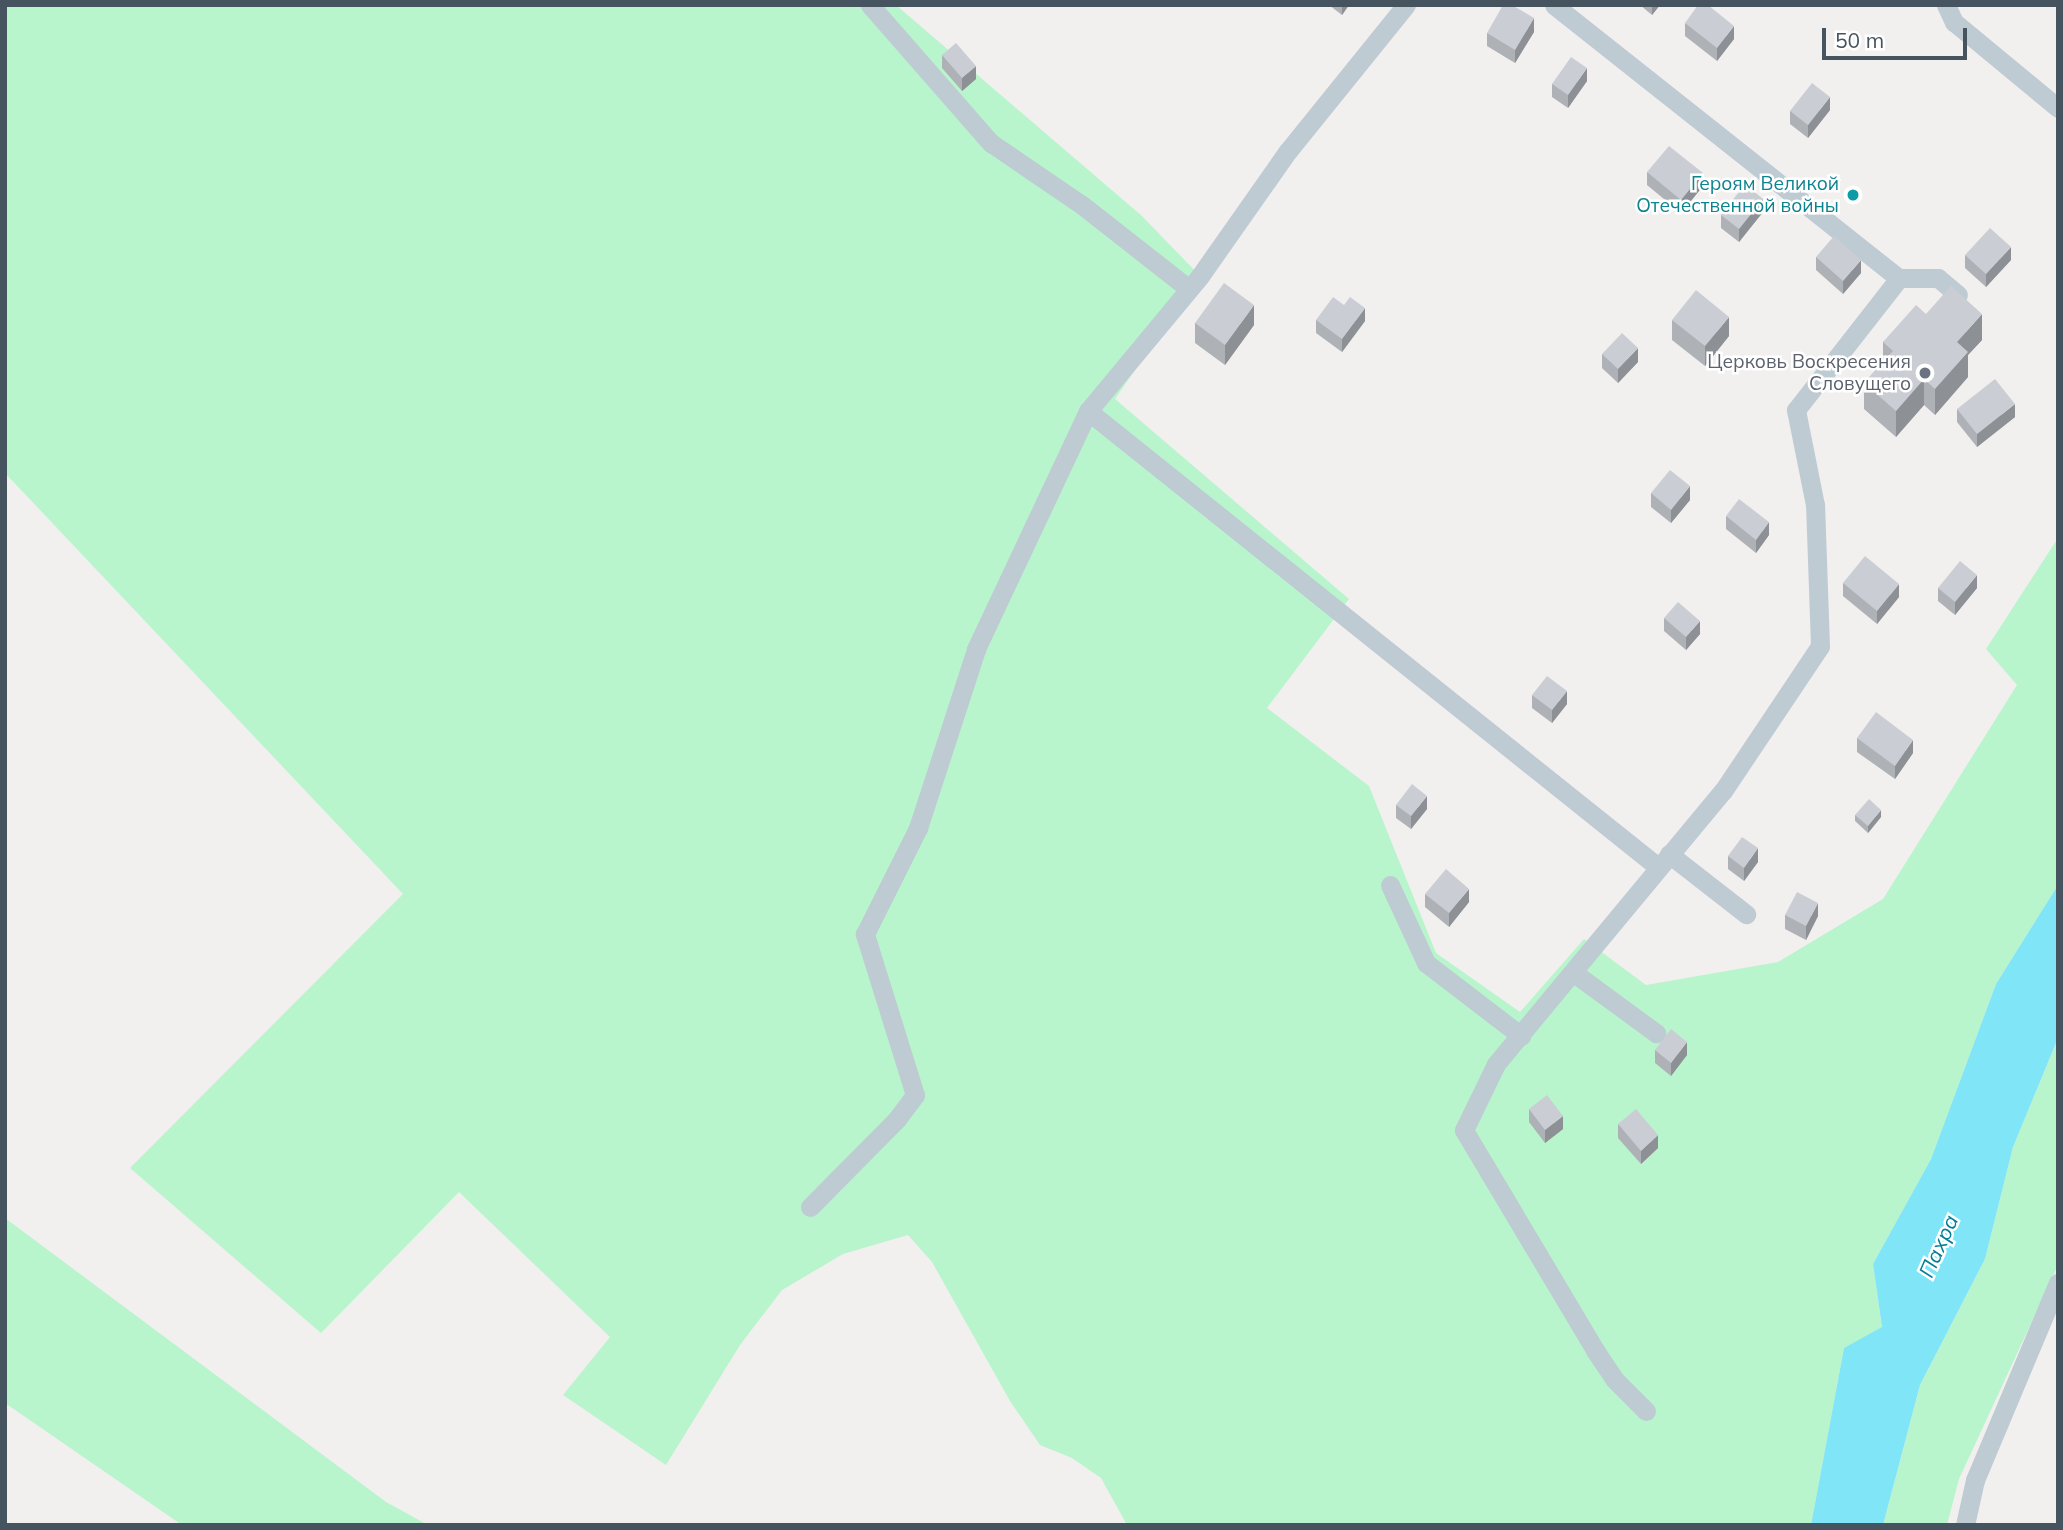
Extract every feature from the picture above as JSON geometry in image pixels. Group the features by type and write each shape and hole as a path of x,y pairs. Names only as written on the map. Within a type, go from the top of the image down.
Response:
{"street":[{"path":"870,5 991,143 1082,205 1189,289"},
{"path":"810,1207 897,1119 915,1095 864,934 918,828 976,649 1088,411 1189,289 1288,151 1406,5"},
{"path":"1554,5 1899,278 1938,278 1958,295"},
{"path":"1946,5 1954,22 2058,108"},
{"path":"1646,1411 1615,1380 1602,1360 1464,1130 1496,1064 1723,791 1820,646 1815,505 1796,411 1899,278"},
{"path":"1088,411 1664,860 1746,914"},
{"path":"1390,885 1426,963 1521,1035"},
{"path":"1574,973 1656,1034"},
{"path":"1965,1525 1975,1480 2058,1283"}],"green space":[{"path":"5,5 896,5 1142,216 1200,276 1115,399 1349,599 1267,708 1369,786 1436,953 1520,1012 1584,939 1646,985 1778,962 1883,899 2017,685 1986,649 2058,538 2058,885 1996,984 1931,1159 1873,1264 1882,1328 1844,1348 1811,1525 1127,1525 1101,1478 1072,1458 1040,1445 1010,1401 932,1262 908,1235 843,1254 782,1290 740,1345 666,1465 563,1395 610,1337 459,1192 321,1333 130,1168 403,894 5,473"},
{"path":"2058,1038 2058,1265 1959,1479 1947,1525 1883,1525 1920,1385 1985,1259 2013,1147"},
{"path":"5,1218 386,1502 428,1525 182,1525 5,1403"}],"water":[{"name":"Пахра","path":"2058,885 2058,1038 2013,1147 1985,1259 1920,1385 1883,1525 1811,1525 1844,1348 1882,1327 1873,1264 1931,1159 1996,984"}],"building":[{"path":"1503,5 1512,5 1534,18 1515,50 1487,33"},
{"path":"1698,5 1708,5 1734,26 1717,48 1685,23"},
{"path":"956,43 976,66 962,78 942,55"},
{"path":"1571,57 1587,68 1568,95 1552,84"},
{"path":"1812,83 1830,97 1808,125 1790,111"},
{"path":"1669,146 1703,173 1681,200 1647,172"},
{"path":"1745,184 1763,199 1739,229 1721,215"},
{"path":"1990,228 2011,247 1986,274 1965,255"},
{"path":"1834,236 1861,260 1843,281 1816,257"},
{"path":"1224,283 1254,305 1225,345 1195,323"},
{"name":"Церковь Воскресения Словущего","path":"1951,286 1982,314 1957,342 1968,352 1935,389 1924,379 1896,411 1864,383 1893,351 1883,342 1916,305 1926,314"},
{"path":"1696,290 1729,317 1705,346 1672,320"},
{"path":"1333,297 1344,305 1350,297 1365,308 1342,339 1316,320"},
{"path":"1622,333 1638,348 1618,369 1602,354"},
{"path":"1995,379 2015,404 1977,434 1957,409"},
{"path":"1670,470 1690,486 1671,510 1651,493"},
{"path":"1739,499 1769,522 1756,540 1726,516"},
{"path":"1865,556 1899,584 1877,611 1843,583"},
{"path":"1960,561 1977,575 1955,602 1938,588"},
{"path":"1678,602 1700,621 1686,637 1664,618"},
{"path":"1547,676 1567,691 1552,710 1532,695"},
{"path":"1876,712 1913,740 1895,766 1857,738"},
{"path":"1412,784 1427,796 1411,816 1396,805"},
{"path":"1869,799 1881,810 1868,826 1855,815"},
{"path":"1742,837 1758,848 1744,868 1728,856"},
{"path":"1446,869 1469,889 1449,913 1425,894"},
{"path":"1797,892 1818,903 1806,926 1785,915"},
{"path":"1671,1029 1687,1042 1671,1063 1655,1050"},
{"path":"1547,1095 1563,1116 1545,1130 1529,1109"},
{"path":"1636,1109 1658,1135 1641,1151 1618,1124"}],"place":[{"name":"Героям Великой Отечественной войны","path":"1853,195"},
{"name":"Церковь Воскресения Словущего","path":"1925,373"}]}
